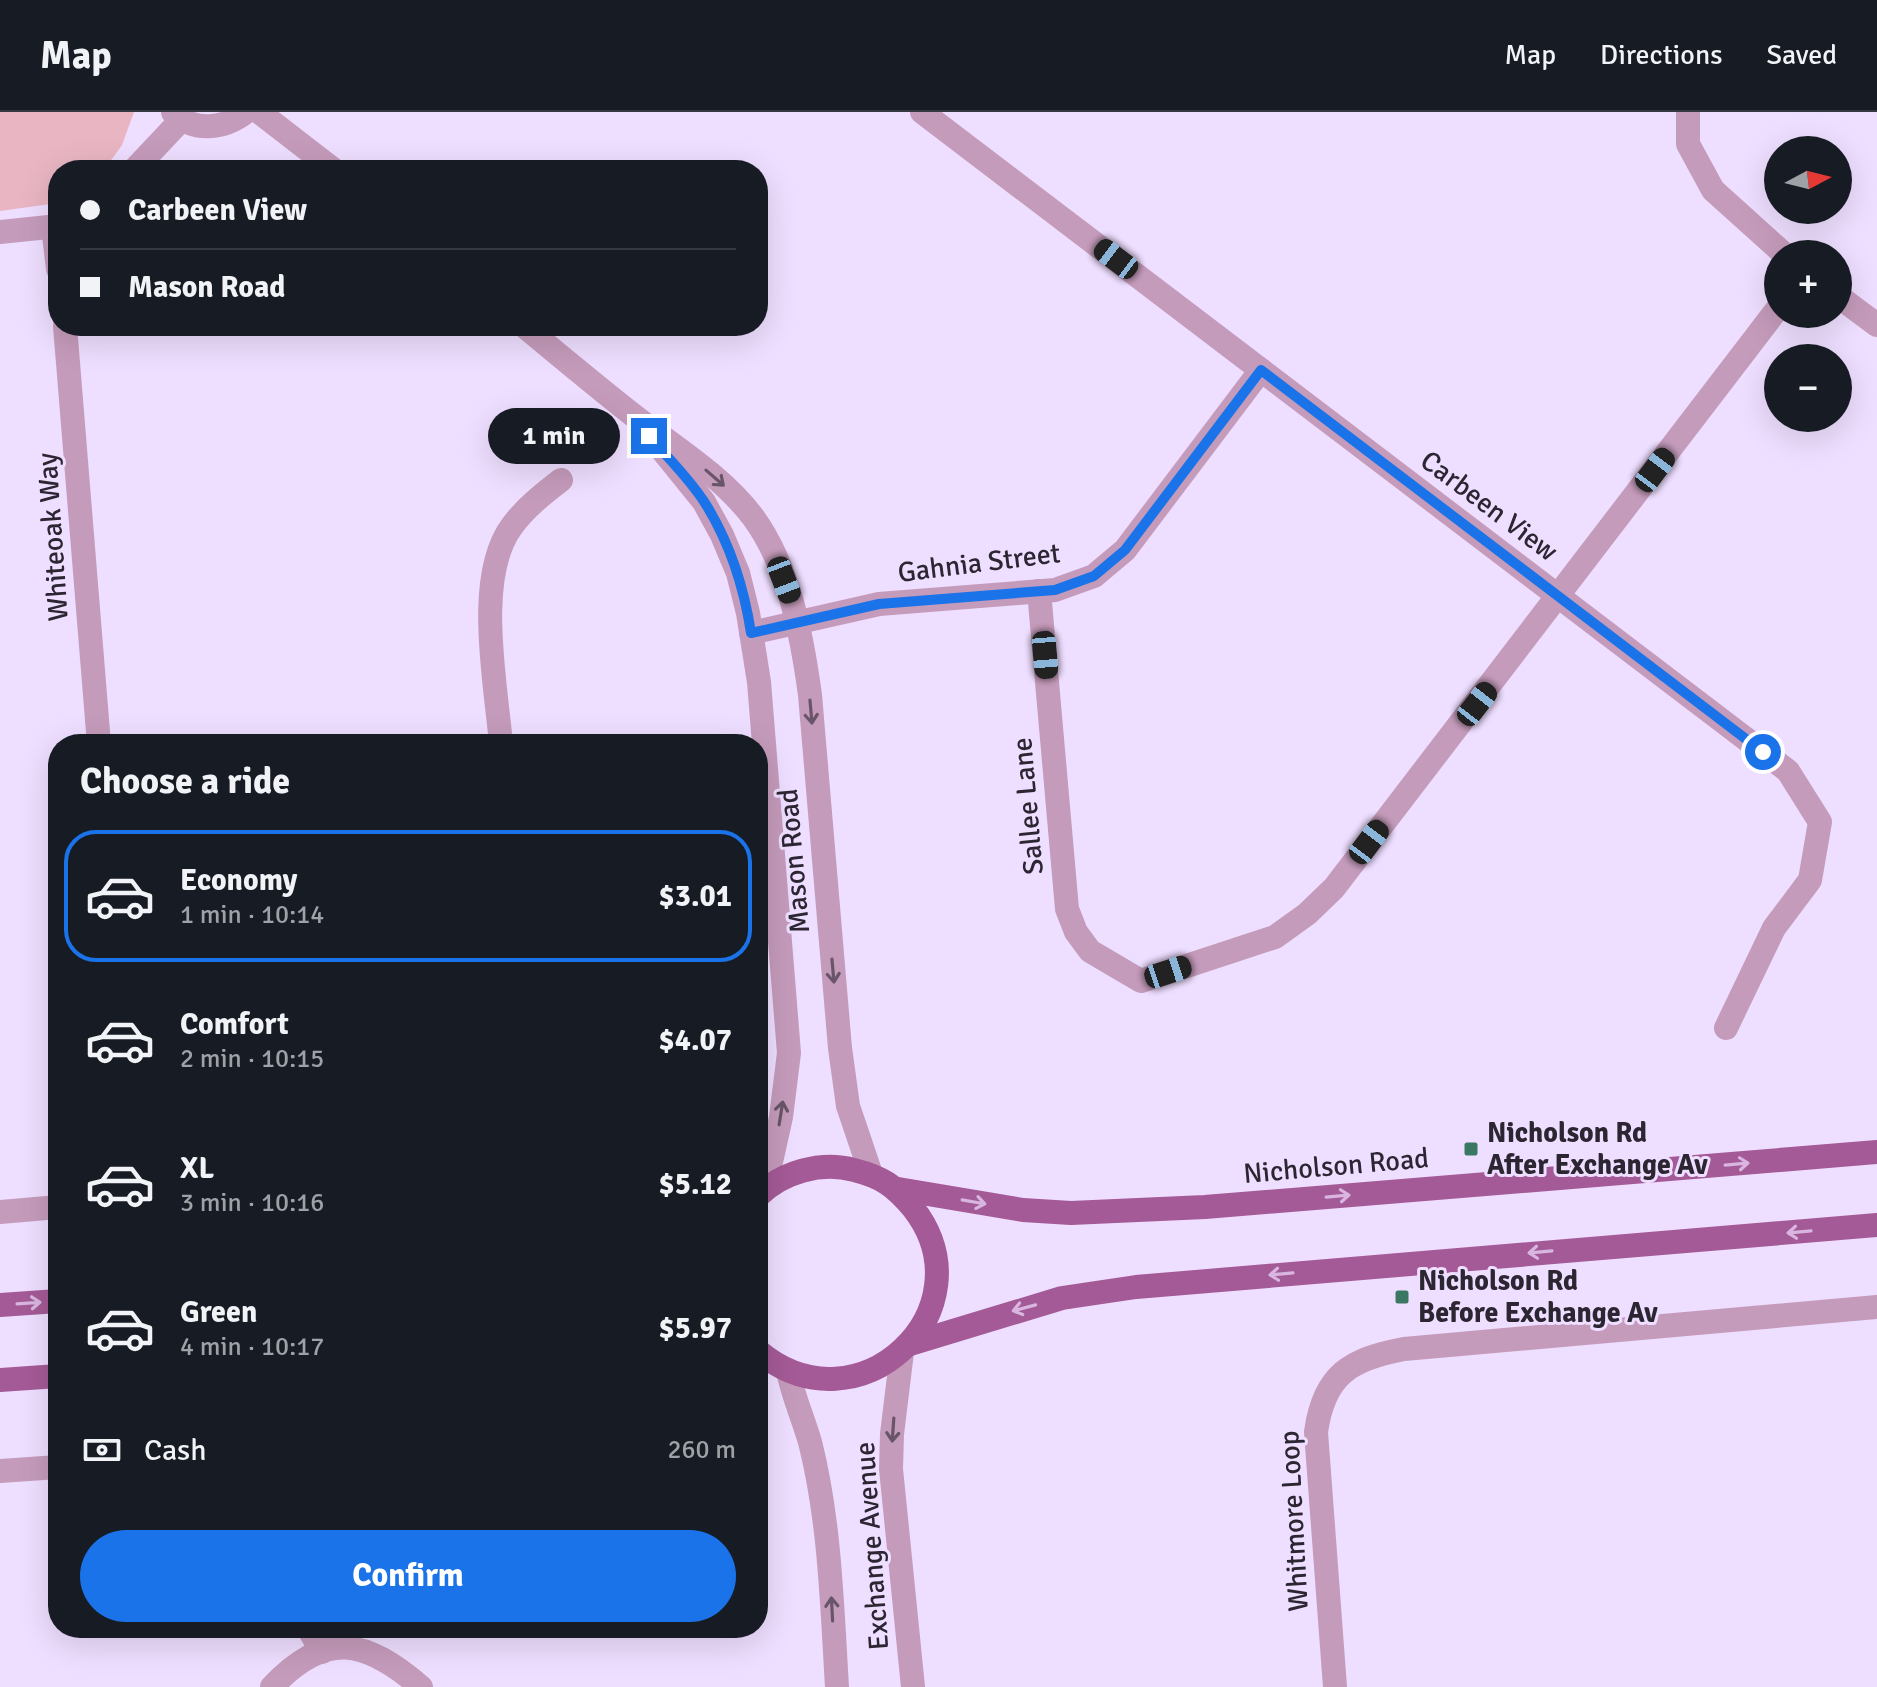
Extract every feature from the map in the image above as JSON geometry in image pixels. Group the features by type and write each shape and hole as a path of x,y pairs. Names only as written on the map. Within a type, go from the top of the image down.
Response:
{"main road":[{"name":"Nicholson Road","path":"768,1188 789,1174 816,1167 844,1167 871,1174 898,1189 1023,1210 1071,1213 1205,1207 1877,1152"},
{"name":"Nicholson Road","path":"768,1358 788,1371 811,1378 836,1380 860,1376 883,1366 906,1348 927,1317 936,1286 935,1253 924,1222 898,1189"},
{"name":"Nicholson Road","path":"906,1348 1062,1298 1136,1287 1877,1225"},
{"path":"0,1305 48,1302"},
{"path":"0,1380 48,1377"}],"street":[{"path":"142,160 178,116 209,127 226,124 246,112"},
{"path":"259,112 321,160"},
{"name":"Carbeen View","path":"922,112 1788,771 1820,822 1810,880 1774,928 1726,1028"},
{"path":"1688,112 1688,144 1713,190 1768,240"},
{"path":"0,232 48,227"},
{"path":"1852,306 1877,325"},
{"path":"1559,597 1764,326"},
{"name":"Whiteoak Way","path":"66,336 98,734"},
{"name":"Mason Road","path":"536,336 719,481 753,518 776,561 797,623 810,695 844,1080 848,1106 871,1174"},
{"name":"Gahnia Street","path":"751,633 879,604 1055,590 1094,576 1125,550 1261,370"},
{"name":"Mason Road","path":"631,414 704,502 738,573 759,682 763,734"},
{"path":"500,734 489,601 496,561 510,529 533,502 561,480"},
{"name":"Sallee Lane","path":"1039,591 1067,909 1076,932 1090,951 1141,981 1275,937 1307,914 1334,888 1559,597"},
{"name":"Mason Road","path":"768,793 789,1053 781,1117 768,1168"},
{"path":"0,1212 48,1208"},
{"name":"Whitmore Loop","path":"1335,1687 1316,1432 1324,1399 1349,1365 1377,1354 1404,1349 1877,1307"},
{"name":"Exchange Avenue","path":"906,1348 894,1421 891,1469 913,1687"},
{"name":"Exchange Avenue","path":"788,1371 793,1396 809,1440 822,1507 831,1583 837,1687"},
{"path":"0,1471 48,1468"},
{"path":"314,1638 322,1652"},
{"path":"272,1687 305,1658 322,1652 360,1648 394,1664 421,1687"}],"shaded area":[{"path":"0,112 134,112 122,145 111,160 48,160 48,204 0,211"}],"place":[{"name":"Nicholson Rd After Exchange Av","path":"1471,1149"},
{"name":"Nicholson Rd Before Exchange Av","path":"1402,1297"}],"route":[{"path":"649,436 704,502 722,535 738,573 751,633 879,604 1055,590 1094,576 1125,550 1261,370 1763,752"}]}
